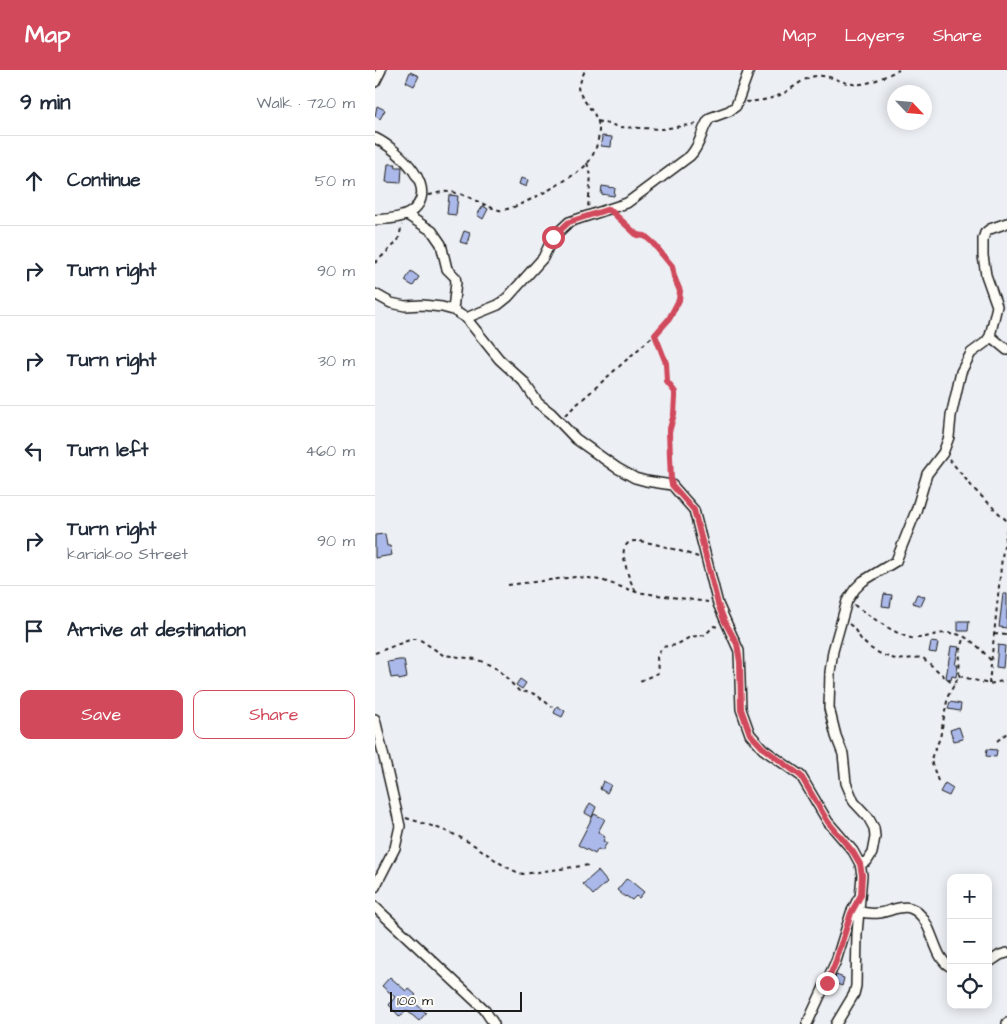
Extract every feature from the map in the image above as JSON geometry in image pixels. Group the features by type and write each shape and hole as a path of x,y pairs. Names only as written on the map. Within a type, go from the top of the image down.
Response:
{"street":[{"path":"375,82 381,70"},
{"path":"466,318 503,302 543,258 553,237 569,222 627,203 678,163 690,156 698,146 706,123 713,116 729,112 738,102 749,70"},
{"path":"375,138 390,147 404,159 418,180 422,190 421,201 405,215 375,220"},
{"path":"405,215 432,231 441,244 447,269 455,277 453,310"},
{"path":"860,864 867,861 872,854 875,837 874,828 869,817 855,802 846,783 843,754 829,708 830,672 833,651 847,601 863,580 896,561 916,511 927,474 943,453 949,437 951,416 961,372 971,353 986,342 990,336 1002,305 986,275 983,239 985,233 990,229 1007,223"},
{"path":"375,294 391,303 453,310 466,318 499,359 524,382 538,403 591,452 617,468 646,481 672,485 694,510 718,604 739,651 741,709 750,734 763,748 801,776 828,822 853,852 860,864 862,875 857,934 856,986 854,994 836,1024"},
{"path":"990,336 1007,350"},
{"path":"375,719 400,826 395,848 375,887"},
{"path":"807,1024 827,983 851,913 861,895"},
{"path":"375,907 484,1009 494,1024"},
{"path":"860,912 877,914 910,908 919,916 933,936 941,960 947,964"},
{"path":"992,960 1007,953"}],"path":[{"path":"422,196 455,192 482,204 504,210 547,192 577,173 593,154 599,134 597,121 579,92 578,86 583,79 585,70"},
{"path":"738,102 764,100 780,95 796,87 807,78 817,76 832,77 857,84 869,83 899,70"},
{"path":"597,121 620,126 662,129 706,123"},
{"path":"587,163 591,175 587,216"},
{"path":"559,421 655,335 669,319 679,300 680,291 672,266 652,242 645,236 637,235 609,209"},
{"path":"375,263 398,241 402,232 405,215"},
{"path":"655,335 666,363 667,382 675,392 674,414 669,432 672,485"},
{"path":"943,453 974,489 1007,521"},
{"path":"989,684 1002,557 1007,528"},
{"path":"636,592 623,557 624,548 629,542 635,541 657,545 708,560"},
{"path":"508,585 575,577 589,578 636,592 718,604"},
{"path":"847,601 877,621 911,638 947,632 965,636 979,646 991,662"},
{"path":"843,620 853,628 869,647 877,652 897,659 923,658 955,685"},
{"path":"640,681 658,673 657,656 662,647 705,635 714,626 728,627"},
{"path":"994,634 1007,635"},
{"path":"938,781 931,761 940,738 948,696 959,676 960,652 965,636"},
{"path":"375,653 419,639 443,655 476,659 497,668 519,690 538,696 552,707"},
{"path":"959,676 989,684 1007,680"},
{"path":"997,741 1007,733"},
{"path":"399,816 448,830 514,871 523,874 589,865"}],"building":[{"path":"410,72 419,76 414,86 406,82"},
{"path":"377,106 385,110 380,119 375,116"},
{"path":"602,136 612,137 611,147 601,146"},
{"path":"388,164 396,164 395,167 402,167 401,183 386,182"},
{"path":"521,178 528,180 526,187 519,184"},
{"path":"602,186 615,188 614,196 601,194"},
{"path":"449,195 458,196 456,215 447,214"},
{"path":"483,206 488,209 483,219 477,215"},
{"path":"464,231 470,233 467,244 460,242"},
{"path":"411,271 419,277 413,286 405,281"},
{"path":"385,534 387,546 390,546 392,555 375,558 375,535"},
{"path":"884,594 892,595 890,607 882,606"},
{"path":"917,594 925,597 921,606 913,603"},
{"path":"1003,594 1007,594 1007,628 999,627"},
{"path":"958,621 969,621 968,631 958,631"},
{"path":"931,642 938,643 936,653 929,652"},
{"path":"998,645 1005,646 1003,668 996,667"},
{"path":"951,646 959,647 955,665 958,665 956,677 952,676 951,680 946,678"},
{"path":"404,660 407,678 399,680 398,677 391,678 388,662"},
{"path":"520,679 526,683 522,689 516,685"},
{"path":"950,702 961,704 960,711 948,709"},
{"path":"557,706 565,711 562,717 554,713"},
{"path":"959,727 963,739 954,741 950,730"},
{"path":"987,749 997,750 996,757 986,756"},
{"path":"603,781 611,785 607,793 600,789"},
{"path":"945,783 953,788 949,796 940,792"},
{"path":"590,803 596,807 592,817 585,813"},
{"path":"594,814 605,819 598,832 605,837 603,841 607,843 602,851 598,849 595,854 578,845"},
{"path":"598,871 607,882 593,895 583,884"},
{"path":"627,878 644,892 639,898 636,896 632,900 617,890"},
{"path":"836,975 844,978 842,986 834,983"},
{"path":"390,977 406,991 408,988 416,995 413,998 414,1002 426,1013 419,1021 406,1010 400,1017 389,1005 395,997 382,986"}],"route":[{"path":"553,237 569,222 609,209 637,235 648,238 672,266 680,291 679,300 669,319 655,335 666,363 667,382 675,392 674,414 669,432 671,480 672,485 694,510 718,604 737,644 740,662 741,709 750,734 763,748 801,776 828,822 853,852 860,864 862,875 861,895 851,913 827,983"}]}
